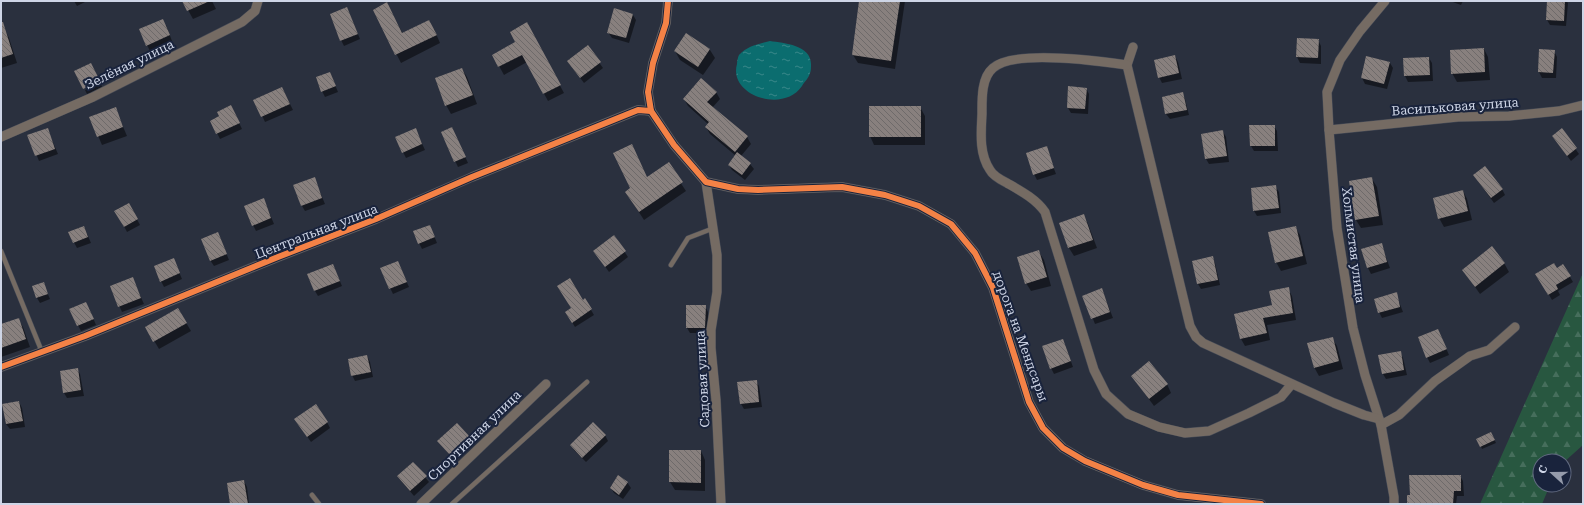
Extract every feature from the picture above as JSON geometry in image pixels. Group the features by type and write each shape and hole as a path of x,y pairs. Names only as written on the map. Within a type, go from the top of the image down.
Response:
{"street":[{"name":"Зелёная улица","path":"1,137 93,97 242,22 255,11 258,1"},
{"path":"668,1 666,23 653,63 648,92 650,111 674,145 706,182"},
{"name":"Холмистая улица","path":"1385,1 1360,31 1340,60 1327,92 1337,228 1353,328 1365,375 1380,422 1394,504"},
{"path":"1133,47 1127,65 1190,326 1196,337 1203,343 1291,385 1380,422 1399,415 1435,381 1470,356 1489,350 1516,327"},
{"path":"1127,65 1068,58 1014,60 1001,63 992,68 986,78 982,96 981,140 986,162 991,172 1028,196 1040,205 1045,212 1094,370 1106,394 1128,414 1159,427 1186,433 1209,431 1281,397 1291,385"},
{"name":"Васильковая улица","path":"1329,130 1458,118 1509,116 1559,111 1583,105"},
{"name":"Центральная улица","path":"1,367 376,219 472,177 638,110 650,111"},
{"name":"Садовая улица","path":"706,182 717,255 717,292 711,330 711,348 716,400 721,504"},
{"name":"дорога на Мендсары","path":"706,182 738,189 758,190 842,187 885,194 919,206 951,224 975,253 993,288 1029,402 1043,428 1063,448 1085,461 1143,485 1178,495 1261,504"},
{"name":"Спортивная улица","path":"421,504 546,384"}],"lane":[{"path":"671,265 688,238 714,228"},
{"path":"1,251 42,352"},
{"path":"452,504 587,382"},
{"path":"312,495 319,504"}],"green space":[{"path":"1583,273 1583,445 1572,455 1572,453 1532,453 1532,493 1547,493 1542,504 1480,504"}],"water":[{"path":"770,41 796,46 807,53 810,58 811,70 808,78 793,94 783,99 771,100 759,97 749,92 741,84 736,75 737,62 739,55 742,52 749,47"}],"building":[{"path":"182,1 210,1 187,11"},
{"path":"859,1 900,1 891,61 852,55"},
{"path":"1547,1 1565,1 1564,21 1546,20"},
{"path":"387,2 402,33 429,20 437,35 395,55 373,10"},
{"path":"347,7 358,34 340,41 330,14"},
{"path":"614,8 633,14 626,38 607,33"},
{"path":"163,19 170,35 146,46 139,29"},
{"path":"1,22 3,22 13,54 1,58"},
{"path":"527,22 561,85 543,94 522,55 498,67 492,55 515,42 510,32"},
{"path":"686,33 710,49 698,67 674,51"},
{"path":"1297,38 1319,39 1318,58 1296,57"},
{"path":"588,45 601,62 580,78 567,61"},
{"path":"1484,48 1485,72 1451,74 1450,50"},
{"path":"1539,49 1555,50 1553,73 1538,72"},
{"path":"1175,55 1179,73 1158,78 1154,60"},
{"path":"1366,56 1390,62 1384,84 1361,78"},
{"path":"1429,57 1430,75 1404,76 1403,58"},
{"path":"91,63 100,81 83,89 74,71"},
{"path":"462,68 473,95 445,106 435,78"},
{"path":"330,72 336,86 321,92 316,77"},
{"path":"701,78 717,92 707,102 748,136 735,152 705,127 709,122 683,99"},
{"path":"1068,86 1087,88 1085,109 1067,108"},
{"path":"282,87 290,104 261,117 253,100"},
{"path":"1183,92 1187,110 1165,114 1162,97"},
{"path":"231,105 240,123 216,134 210,121 219,116 217,112"},
{"path":"869,106 921,106 921,137 869,137"},
{"path":"116,107 123,127 97,137 89,117"},
{"path":"1249,125 1275,125 1275,146 1250,146"},
{"path":"452,127 466,157 454,162 441,132"},
{"path":"48,128 55,149 35,156 27,135"},
{"path":"416,128 422,144 402,153 395,137"},
{"path":"1562,128 1577,148 1567,156 1552,136"},
{"path":"1223,130 1227,156 1205,159 1201,134"},
{"path":"632,144 647,177 669,162 683,182 639,212 625,192 630,188 613,153"},
{"path":"1047,146 1054,168 1033,175 1026,153"},
{"path":"737,152 751,163 742,175 728,165"},
{"path":"1485,166 1503,189 1491,198 1473,175"},
{"path":"315,177 322,198 301,206 293,185"},
{"path":"1372,177 1379,216 1355,220 1349,181"},
{"path":"1276,185 1279,208 1253,211 1251,188"},
{"path":"1463,190 1468,211 1438,219 1433,198"},
{"path":"264,198 271,218 252,226 244,206"},
{"path":"129,203 138,219 124,227 114,211"},
{"path":"1084,214 1093,240 1068,248 1059,223"},
{"path":"430,225 435,237 418,244 413,231"},
{"path":"84,226 88,237 73,243 68,232"},
{"path":"1296,226 1303,256 1275,263 1268,232"},
{"path":"218,232 227,254 210,261 201,239"},
{"path":"614,235 626,251 605,267 593,251"},
{"path":"1382,243 1387,262 1367,268 1361,249"},
{"path":"1492,246 1505,263 1475,287 1462,270"},
{"path":"1039,250 1047,277 1025,284 1017,257"},
{"path":"1213,256 1218,280 1197,284 1192,261"},
{"path":"174,258 180,273 160,282 154,266"},
{"path":"398,261 407,282 389,289 380,268"},
{"path":"1554,263 1557,268 1563,264 1571,276 1556,285 1558,289 1548,295 1535,274"},
{"path":"333,264 340,281 314,291 307,274"},
{"path":"133,277 141,298 118,307 110,286"},
{"path":"570,278 583,300 585,298 592,309 572,323 565,312 571,308 557,286"},
{"path":"44,282 48,294 36,298 32,286"},
{"path":"1289,287 1293,313 1263,318 1267,333 1240,339 1234,314 1272,305 1269,291"},
{"path":"1102,288 1110,312 1091,319 1082,296"},
{"path":"1397,292 1400,307 1378,313 1374,299"},
{"path":"86,302 94,319 77,326 69,309"},
{"path":"686,305 706,305 705,328 686,328"},
{"path":"178,308 187,323 153,342 145,327"},
{"path":"19,318 26,339 1,348 1,324"},
{"path":"1438,329 1447,349 1426,358 1418,337"},
{"path":"1333,337 1339,361 1314,368 1307,343"},
{"path":"1063,339 1071,361 1050,369 1042,346"},
{"path":"1401,351 1404,370 1382,374 1378,355"},
{"path":"367,355 371,372 351,376 348,359"},
{"path":"1149,361 1168,384 1149,399 1131,376"},
{"path":"78,368 81,390 63,393 60,371"},
{"path":"757,380 759,402 740,404 737,382"},
{"path":"19,401 23,421 6,424 2,404"},
{"path":"316,404 328,422 307,437 294,419"},
{"path":"593,422 606,435 582,458 570,445"},
{"path":"457,423 471,438 451,456 437,441"},
{"path":"1491,432 1495,440 1480,447 1476,439"},
{"path":"669,450 701,450 701,483 669,482"},
{"path":"413,462 427,476 410,491 397,476"},
{"path":"618,475 628,482 619,495 610,488"},
{"path":"1409,475 1461,475 1461,491 1454,491 1453,504 1407,504 1407,495 1410,495"},
{"path":"244,480 248,504 230,504 227,483"}],"cycle path":[{"path":"668,1 666,23 653,63 648,92 651,111 674,145 706,182 738,189 758,190 842,187 885,195 919,206 951,224 975,253 993,288 1029,402 1043,428 1063,448 1085,461 1143,485 1178,495 1261,504"},
{"path":"1,367 85,336 278,257 376,219 472,177 638,110 651,111"}]}
